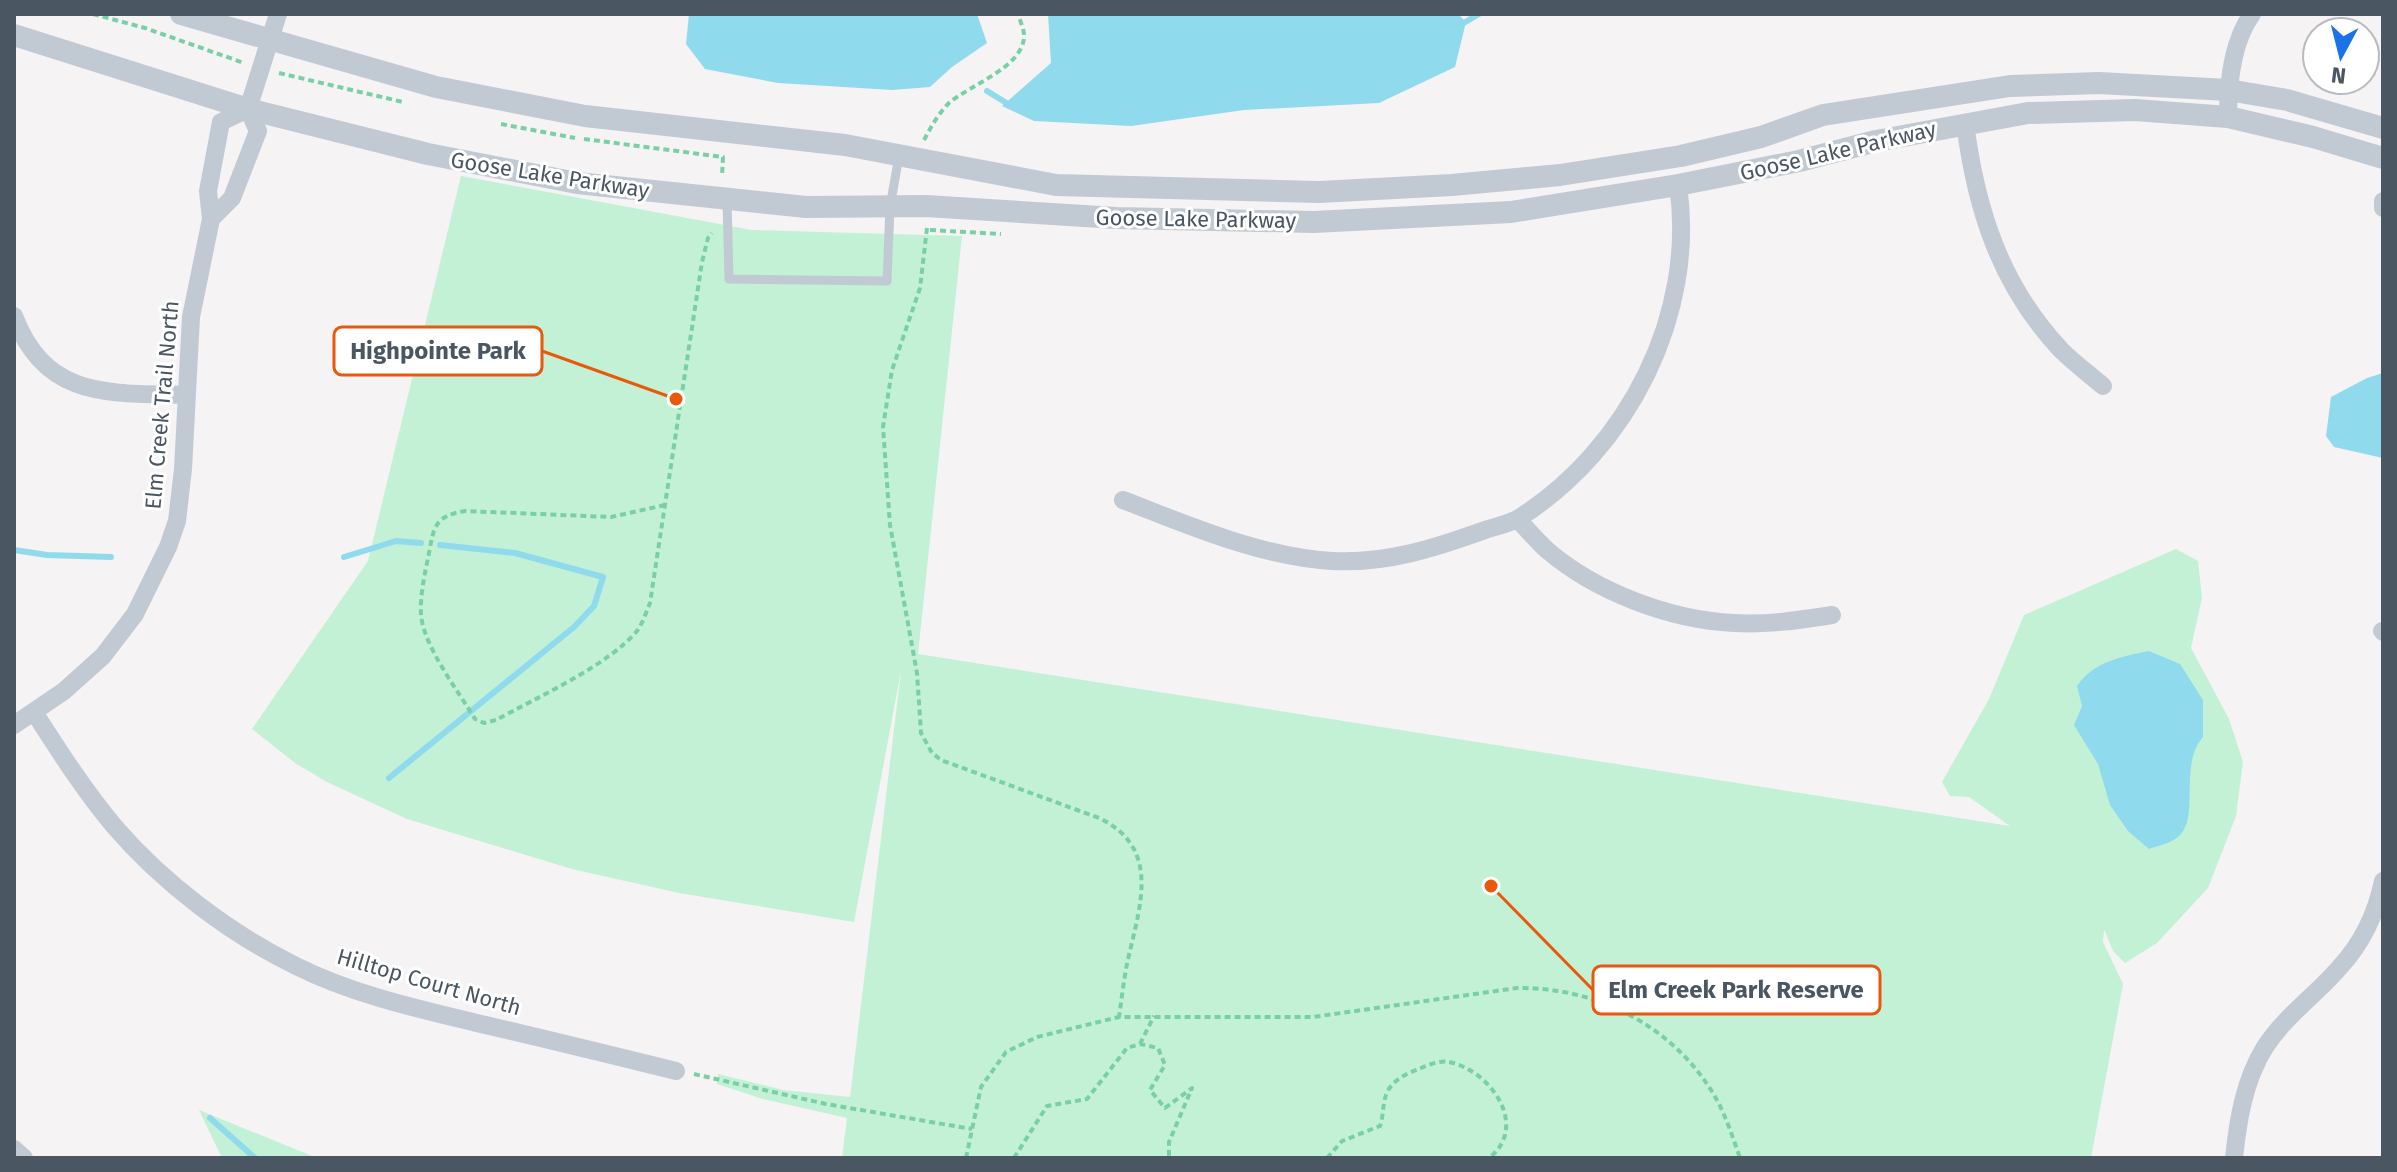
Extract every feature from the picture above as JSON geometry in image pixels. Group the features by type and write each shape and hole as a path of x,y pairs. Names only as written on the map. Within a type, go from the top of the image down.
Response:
{"street":[{"name":"Goose Lake Parkway","path":"181,14 436,87 585,116 845,145 1056,185 1319,192 1560,175 1681,156 1761,137 1823,115 2010,86 2099,83 2228,90 2287,100 2383,128"},
{"path":"248,109 278,14"},
{"path":"2228,117 2228,90 2244,26 2252,14"},
{"name":"Goose Lake Parkway","path":"14,35 248,109 428,154 577,183 806,207 926,206 1116,218 1314,222 1511,212 1678,185 1965,123 2028,113 2135,110 2228,117 2313,137 2383,158"},
{"name":"Elm Creek Trail North","path":"14,725 64,691 103,656 135,614 177,521 183,469 191,317 211,219 208,191 221,122 248,109 258,131 232,198 211,219"},
{"path":"1965,123 1981,211 1999,261 2027,309 2062,350 2103,386"},
{"path":"1123,500 1226,540 1279,554 1333,561 1386,559 1439,547 1517,519 1576,472 1614,430 1644,382 1665,331 1677,277 1682,227 1678,185"},
{"path":"2383,201 2383,208"},
{"path":"14,316 22,338 36,357 53,373 75,385 101,390 187,395"},
{"path":"1517,519 1549,551 1591,579 1635,601 1683,616 1733,623 1782,623 1832,615"},
{"name":"Hilltop Court North","path":"34,712 74,773 116,828 165,877 221,921 297,966 347,987 414,1008 676,1071"},
{"path":"2234,1158 2246,1087 2264,1049 2289,1015 2340,968 2362,939 2377,907 2383,881"},
{"path":"14,1149 24,1158"}],"lane":[{"path":"727,200 729,279 887,281 890,207 899,156"}],"path":[{"path":"925,139 948,105 1011,63 1021,50 1025,36 1018,14"},
{"path":"927,229 920,288 892,370 883,427 890,525 917,673 921,733 932,753 941,760 1099,818 1116,826 1131,842 1138,857 1142,898 1119,1017"},
{"path":"665,505 650,603 639,629 575,677 496,720 484,723 475,719 429,642 421,618 421,593 434,526 448,514 465,511 611,517 665,505"},
{"path":"966,1158 981,1087 1006,1052 1037,1037 1119,1017 1313,1017 1517,988 1540,988 1603,1001 1637,1018 1685,1056 1713,1092 1740,1158"},
{"path":"1140,1044 1154,1016"},
{"path":"1014,1158 1047,1106 1087,1099 1127,1048 1140,1044 1158,1048 1165,1065 1150,1090 1165,1108 1192,1088 1169,1142 1169,1158"},
{"path":"1327,1158 1342,1141 1380,1126 1384,1099 1392,1084 1410,1072 1447,1061 1478,1073 1504,1109 1507,1130 1504,1141 1489,1158"},
{"path":"676,1071 814,1101 972,1129"}],"green space":[{"path":"461,176 752,230 962,236 918,654 2010,826 1969,797 1950,796 1942,782 1989,699 2024,615 2176,549 2198,561 2202,598 2191,648 2229,719 2243,762 2236,816 2208,888 2157,943 2125,963 2113,951 2104,929 2103,942 2123,984 2091,1158 842,1158 847,1118 763,1099 717,1084 718,1074 783,1090 850,1097 901,671 854,922 679,893 572,869 407,819 327,782 295,763 252,729 368,561"},
{"path":"199,1110 317,1158 222,1158"}],"water":[{"path":"689,14 977,14 987,43 930,87 892,90 778,83 705,69 686,44"},
{"path":"1048,14 1458,14 1466,22 1455,67 1379,103 1244,110 1131,126 1034,121 1002,106 1051,63"},
{"path":"2383,373 2383,458 2334,447 2326,436 2331,397"},
{"path":"2149,651 2180,664 2203,700 2203,737 2192,762 2185,828 2175,839 2149,849 2128,831 2110,805 2098,764 2074,725 2082,706 2077,686 2084,678 2109,661"}],"waterway":[{"path":"1462,24 1479,14"},
{"path":"987,91 1013,107"},
{"path":"344,557 396,541 421,543"},
{"path":"389,778 574,627 594,606 603,577 515,553 440,545"},
{"path":"14,550 47,555 111,557"},
{"path":"210,1118 255,1158"}],"place":[{"name":"Highpointe Park","path":"676,399"},
{"name":"Elm Creek Park Reserve","path":"1491,886"}]}
